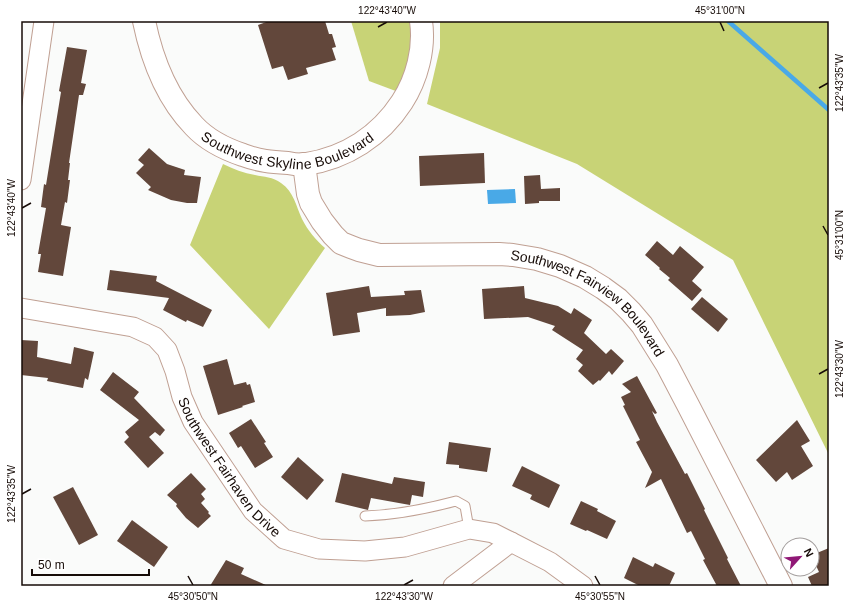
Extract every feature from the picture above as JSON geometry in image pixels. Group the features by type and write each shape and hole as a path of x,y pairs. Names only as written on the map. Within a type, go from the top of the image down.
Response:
{"street":[{"path":"21,180 44,21"},
{"name":"Southwest Skyline Boulevard","path":"144,21 152,56 161,78 175,103 193,126 222,147 255,159 270,162 304,164 329,158 350,150 367,140 391,118 407,94 414,78 421,54 421,21"},
{"name":"Southwest Fairview Boulevard","path":"304,164 308,194 314,208 327,229 341,243 359,250 379,255 499,254 537,259 560,266 585,277 604,288 618,299 642,325 667,365 781,586"},
{"name":"Southwest Fairhaven Drive","path":"21,308 133,327 155,338 167,350 182,398 193,422 253,510 284,539 319,548 364,551 405,546 468,529 493,533 550,562 582,586"},
{"path":"453,586 511,542"}],"lane":[{"path":"365,516 394,514 456,502 466,506 468,529"}],"green space":[{"path":"351,21 410,21 413,46 401,93 369,81"},
{"path":"440,21 829,21 829,455 733,260 577,164 427,104 440,48"},
{"path":"223,164 243,172 275,180 281,183 292,195 307,227 325,248 269,329 190,245"}],"water":[{"path":"515,189 516,203 488,204 487,190"}],"building":[{"path":"269,21 325,21 329,34 332,34 336,47 332,48 336,60 306,68 308,74 288,80 283,66 272,69 258,25"},
{"path":"67,47 87,50 81,83 86,84 83,95 79,95 69,163 68,180 70,180 67,203 65,202 61,225 71,227 63,276 38,272 41,254 38,254 46,208 41,207 44,184 46,185 61,92 59,91"},
{"path":"149,148 167,164 185,170 184,175 201,177 197,203 171,200 148,190 151,187 136,173 144,165 138,160"},
{"path":"484,153 485,183 420,186 419,156"},
{"path":"540,175 541,189 560,188 560,201 539,201 539,203 525,204 524,176"},
{"path":"657,241 673,255 680,246 704,267 692,281 702,290 692,301 668,280 670,278 645,255"},
{"path":"110,270 157,276 156,281 212,310 203,327 187,320 186,322 163,310 169,298 107,290"},
{"path":"369,286 371,297 405,295 404,291 421,290 425,312 410,315 386,316 386,308 357,313 360,332 333,336 326,293"},
{"path":"524,286 525,298 558,306 571,314 574,308 592,320 584,333 606,354 611,349 624,361 612,375 609,371 600,381 599,380 593,385 578,371 583,365 576,359 583,350 552,330 555,326 528,317 484,319 482,289"},
{"path":"702,297 728,319 718,332 691,309"},
{"path":"21,340 38,341 37,357 71,364 74,347 94,352 88,380 85,378 83,388 47,381 48,378 21,375"},
{"path":"227,359 234,385 246,382 247,385 250,384 255,402 218,415 203,366"},
{"path":"113,372 139,392 134,398 165,430 160,436 155,432 149,437 164,453 148,468 124,442 129,437 125,432 139,420 100,390"},
{"path":"637,376 657,413 655,414 652,411 657,422 685,474 687,473 741,586 717,586 703,560 705,559 691,531 687,533 661,479 645,488 652,472 636,442 640,440 623,406 625,405 621,397 631,392 622,384"},
{"path":"251,419 266,442 264,443 273,457 255,468 241,446 238,448 229,433"},
{"path":"797,420 810,441 801,446 813,466 792,480 787,472 776,482 756,460"},
{"path":"449,442 491,448 487,472 459,468 459,465 446,464"},
{"path":"298,457 324,480 307,500 281,477"},
{"path":"522,466 560,485 549,508 530,499 532,495 512,486"},
{"path":"191,473 206,489 201,494 205,499 201,503 211,516 198,528 186,518 176,506 177,504 167,495"},
{"path":"342,473 392,484 394,477 425,482 423,497 412,495 410,505 371,498 368,510 335,502"},
{"path":"73,487 98,535 79,545 53,497"},
{"path":"581,501 598,509 597,511 616,521 607,539 570,524"},
{"path":"132,520 168,547 154,567 117,541"},
{"path":"829,548 829,586 812,586 808,577 820,577 820,552"},
{"path":"633,557 653,567 655,563 675,573 669,586 640,586 624,578"},
{"path":"226,560 244,568 241,574 268,586 210,586"}],"waterway":[{"path":"728,21 829,110"}]}
